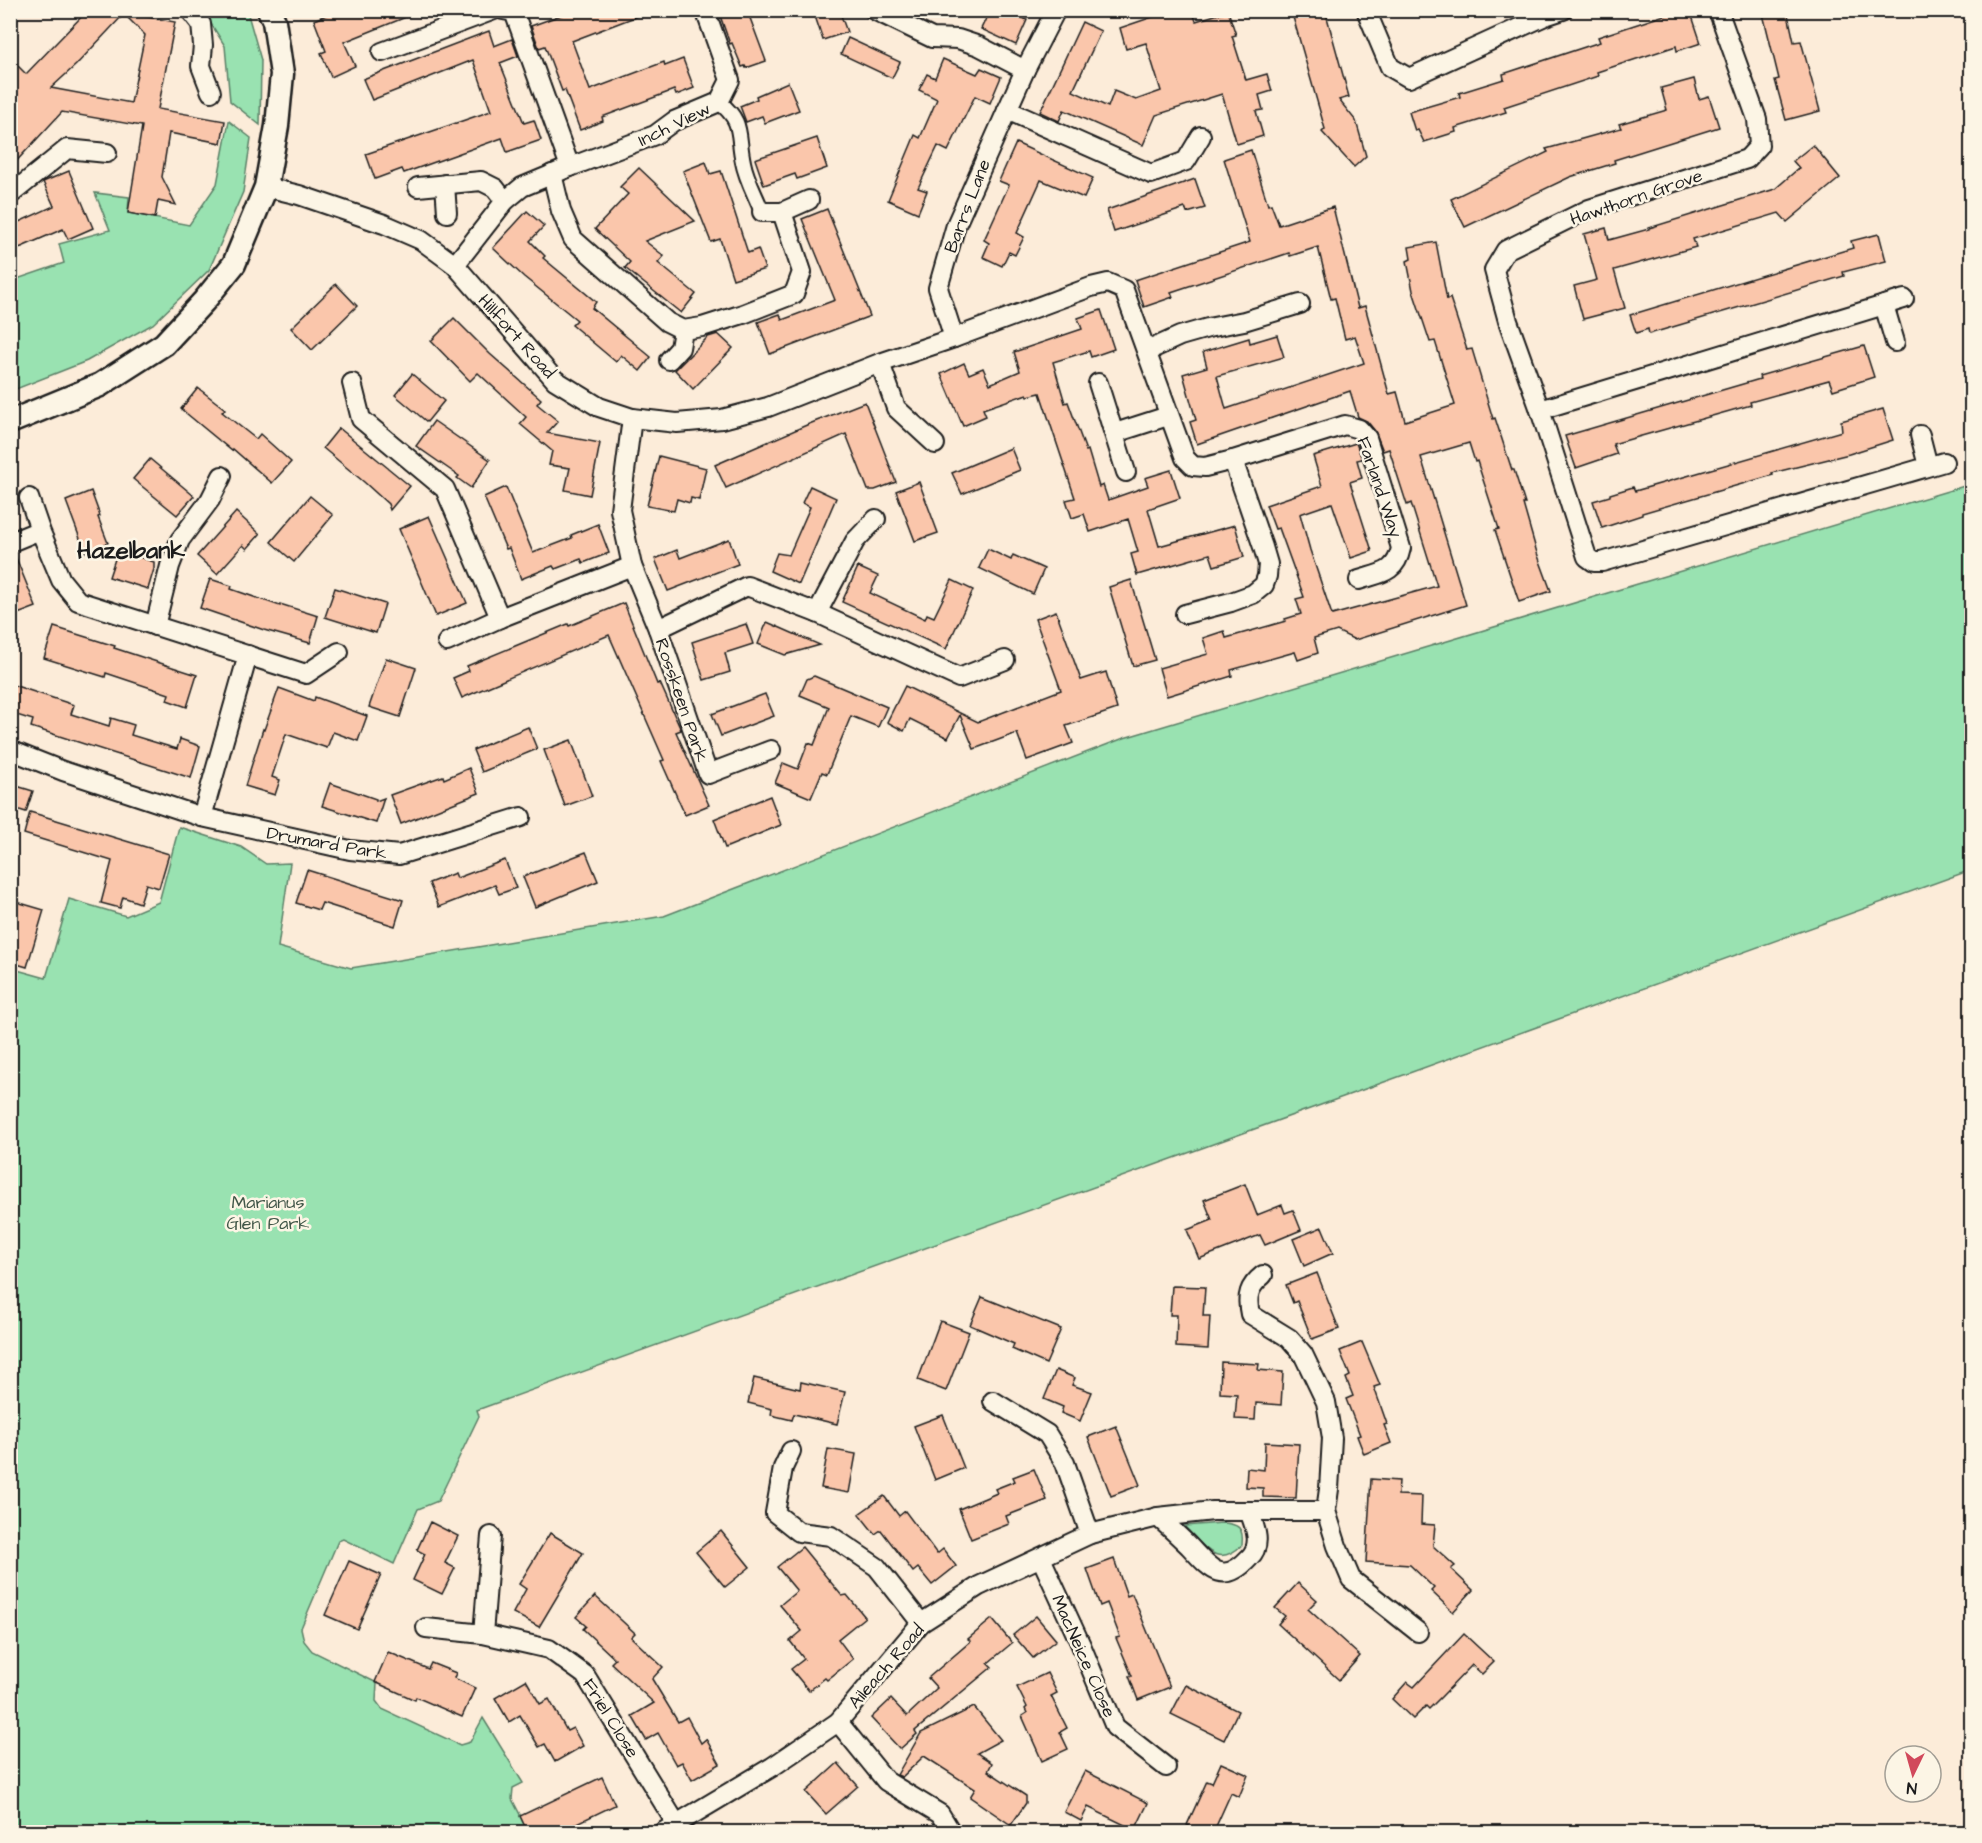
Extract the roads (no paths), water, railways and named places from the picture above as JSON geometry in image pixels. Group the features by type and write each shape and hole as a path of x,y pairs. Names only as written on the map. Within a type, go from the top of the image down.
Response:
{"street":[{"path":"190,10 201,24 203,45 201,66 211,92"},
{"path":"10,422 100,385 164,344 234,264 266,187 277,126 282,74 274,21 269,10"},
{"path":"381,51 494,10"},
{"path":"503,10 514,12 570,167"},
{"name":"Inch View","path":"455,265 505,201 522,188 552,174 655,135 674,121 719,102 730,80 705,10"},
{"path":"874,10 932,38 958,39 980,46 1025,70"},
{"name":"Barrs Lane","path":"954,338 938,288 956,225 1025,70 1056,10"},
{"path":"1366,10 1390,67 1409,78 1550,12"},
{"name":"Hawthorn Grove","path":"1718,10 1757,119 1759,146 1747,159 1590,209 1506,250 1494,270 1508,321 1540,410 1587,557 1594,562 1602,562 1936,464 1920,435"},
{"path":"719,102 733,113 739,129 743,164 762,212 782,212 809,200"},
{"path":"1007,110 1151,174 1186,161 1201,136"},
{"path":"10,195 67,149 107,153"},
{"path":"552,174 561,211 573,239 667,322 683,330 702,327 743,314 794,294 802,272 782,212"},
{"path":"418,187 481,181 495,188 505,201"},
{"path":"445,184 447,213"},
{"name":"Hillfort Road","path":"266,187 298,195 384,224 421,240 455,265 555,380 599,407 632,418 677,423 722,419 768,407 880,363 954,338"},
{"name":"Farland Way","path":"954,338 1091,287 1108,283 1124,290 1168,416 1185,458 1193,466 1205,467 1233,460 1345,425 1359,429 1367,438 1401,548 1398,560 1391,569 1359,580"},
{"path":"1540,410 1904,299"},
{"path":"1147,351 1180,336 1244,321 1300,304"},
{"path":"1884,305 1895,342"},
{"path":"669,360 680,348 683,330"},
{"path":"880,363 896,408 935,444"},
{"path":"352,383 361,419 445,489 500,618"},
{"path":"1098,383 1126,472"},
{"path":"1115,433 1168,416"},
{"name":"Rosskeen Park","path":"632,418 620,510 632,566 658,629 708,774 771,750"},
{"path":"1185,614 1253,594 1264,585 1267,576 1268,564 1233,460"},
{"path":"154,626 170,566 180,540 210,500 222,476"},
{"path":"29,498 61,580 78,601 306,674 339,652"},
{"path":"817,613 855,541 876,519"},
{"path":"11,542 40,530"},
{"path":"447,642 500,618 632,566"},
{"name":"Rosskeen Park","path":"658,629 747,586 817,613 959,678 1005,660"},
{"path":"202,817 248,655"},
{"name":"Drumard Park","path":"10,750 63,771 202,817 350,850 399,855 521,817"},
{"path":"1263,1275 1249,1290 1247,1302 1250,1314 1289,1338 1303,1354 1326,1402 1332,1438 1326,1511 1351,1579 1418,1632"},
{"path":"993,1401 1047,1434 1065,1463 1090,1534"},
{"path":"791,1451 783,1468 775,1513 799,1532 831,1536 877,1567 921,1623"},
{"name":"Aileach Road","path":"670,1829 772,1767 838,1722 921,1623 979,1586 1090,1534 1158,1517 1213,1510 1326,1511"},
{"path":"1158,1517 1189,1546 1206,1566 1225,1572 1235,1570 1255,1552 1257,1538 1249,1511"},
{"path":"483,1634 491,1536"},
{"name":"MacNeice Close","path":"1041,1558 1082,1646 1115,1727 1166,1767"},
{"name":"Friel Close","path":"426,1628 483,1634 549,1649 585,1675 670,1829"},
{"path":"838,1722 886,1781 940,1814 951,1833"}],"district":[{"name":"Hazelbank","path":"131,550"}],"park label":[{"name":"Marianus Glen Park","path":"268,1212"}]}
